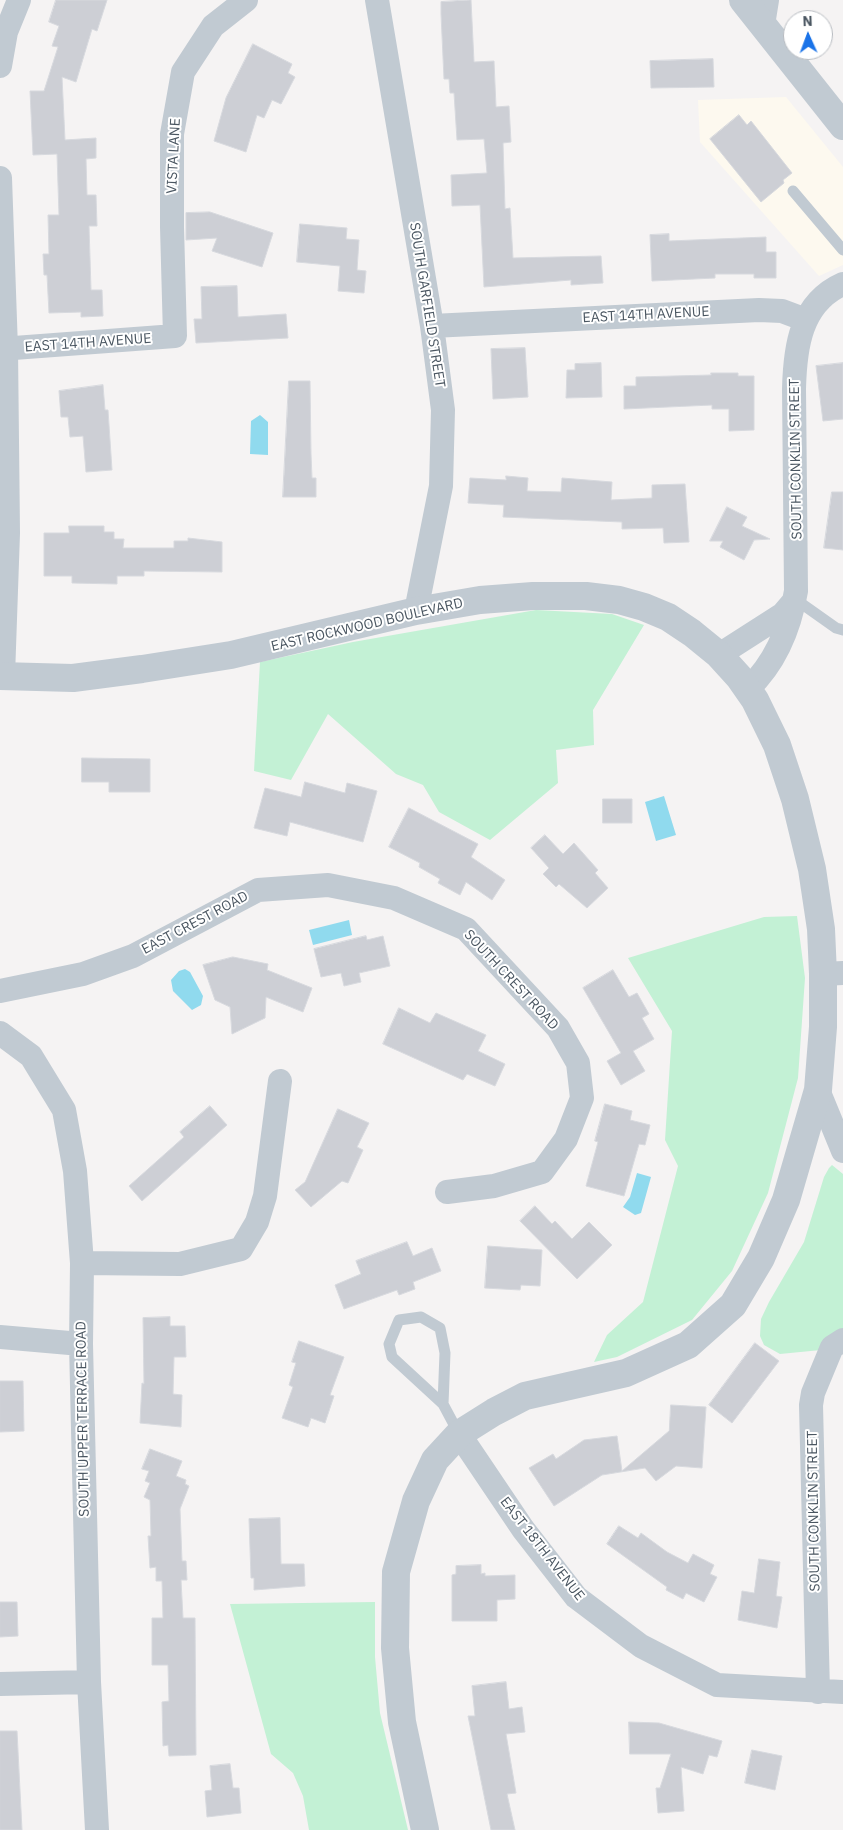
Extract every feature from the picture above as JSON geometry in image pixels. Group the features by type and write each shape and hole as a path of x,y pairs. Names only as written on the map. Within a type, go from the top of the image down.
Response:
{"street":[{"path":"0,66 6,32 19,0"},
{"name":"VISTA LANE","path":"175,336 172,134 183,72 213,26 246,0"},
{"name":"SOUTH GARFIELD STREET","path":"377,0 432,326 443,410 441,486 416,611"},
{"path":"742,0 765,12 843,126"},
{"path":"0,178 8,533 1,676"},
{"path":"806,320 822,298 843,284"},
{"name":"EAST 14TH AVENUE","path":"432,326 759,310 782,311 806,320"},
{"name":"SOUTH CONKLIN STREET","path":"748,689 762,674 781,642 795,599 797,573 794,373 797,347 806,320"},
{"name":"EAST 14TH AVENUE","path":"3,349 175,336"},
{"name":"EAST ROCKWOOD BOULEVARD","path":"1,676 73,678 231,655 416,611 480,600 561,595 608,598 638,605 668,617 692,633 719,655 748,689 776,745 801,820 833,974 824,1027 818,1090 786,1200 761,1258 733,1305 688,1345 626,1374 525,1396 494,1412 459,1434 435,1460 416,1501 396,1572 395,1648 402,1722 425,1830"},
{"path":"719,655 783,614 795,599"},
{"name":"EAST CREST ROAD","path":"0,991 83,974 133,956 258,890 328,885 394,898"},
{"name":"SOUTH CREST ROAD","path":"394,898 466,929 558,1028 578,1063 582,1098 566,1139 542,1172 494,1186 447,1192"},
{"name":"SOUTH UPPER TERRACE ROAD","path":"0,1034 31,1056 64,1110 75,1171 82,1263 81,1344 89,1682 97,1830"},
{"path":"82,1263 180,1264 241,1249 257,1222 265,1196 280,1081"},
{"path":"818,1090 843,1151"},
{"path":"0,1338 81,1344"},
{"name":"SOUTH CONKLIN STREET","path":"818,1692 811,1405 832,1346 843,1340"},
{"name":"EAST 18TH AVENUE","path":"459,1434 523,1529 576,1597 641,1646 717,1685 843,1692"},
{"path":"0,1684 89,1682"}],"lane":[{"path":"792,191 843,250"},
{"path":"795,599 836,628 843,630"},
{"path":"443,1404 446,1354 440,1328 421,1317 399,1320 389,1344 392,1357 443,1404 459,1434"}],"shaded area":[{"path":"786,97 843,167 843,265 819,276 700,142 698,100"}],"green space":[{"path":"536,610 612,614 644,625 593,710 594,745 556,750 558,783 490,840 439,812 423,785 396,774 328,714 291,780 254,771 260,662 353,642"},
{"path":"797,916 805,978 798,1078 768,1193 732,1271 692,1320 617,1357 594,1362 607,1335 643,1302 678,1166 665,1140 672,1031 628,958 764,917"},
{"path":"832,1165 843,1174 843,1334 821,1350 780,1354 764,1345 760,1336 761,1319 804,1242 824,1177"},
{"path":"375,1602 375,1657 380,1713 408,1830 309,1830 303,1796 293,1773 271,1754 230,1604"}],"water":[{"path":"260,415 268,422 268,455 250,454 251,421"},
{"path":"664,796 676,835 656,841 645,802"},
{"path":"349,920 352,935 313,945 309,930"},
{"path":"185,969 190,972 203,996 201,1005 192,1010 173,991 171,980 179,971"},
{"path":"637,1173 651,1177 641,1213 635,1215 623,1207 630,1197"}],"building":[{"path":"56,0 107,0 97,31 92,29 76,82 62,77 65,140 96,138 96,158 86,159 87,195 96,195 97,226 89,226 91,290 102,290 103,316 81,317 81,312 49,313 47,275 44,275 43,254 49,254 48,215 59,215 57,154 33,155 30,91 44,91 58,47 52,46 59,26 49,22"},
{"path":"471,0 474,62 494,61 496,107 509,106 511,142 503,143 505,209 510,208 513,258 601,256 603,283 571,285 571,280 484,287 480,205 452,206 451,175 487,173 484,139 457,140 454,93 450,93 449,79 444,79 441,14 441,2"},
{"path":"253,44 292,64 288,73 295,77 281,104 272,100 264,118 257,115 246,152 214,141 226,98"},
{"path":"713,59 714,87 651,88 650,61"},
{"path":"739,115 747,125 751,121 792,173 783,180 784,183 761,202 710,139"},
{"path":"210,212 273,233 262,267 212,251 217,238 186,240 186,213"},
{"path":"300,224 347,228 346,239 359,240 357,270 366,271 364,293 338,291 340,266 297,262"},
{"path":"669,234 669,241 766,237 766,252 776,252 776,278 754,278 754,274 715,274 715,278 652,281 650,235"},
{"path":"237,286 238,317 286,314 288,338 196,343 194,319 202,319 201,287"},
{"path":"525,348 528,397 493,399 491,349"},
{"path":"601,363 602,397 566,398 567,370 575,370 575,364"},
{"path":"843,363 843,419 823,421 816,366"},
{"path":"711,373 738,373 738,376 754,376 754,430 729,431 729,409 712,409 712,405 624,409 624,386 636,386 636,377 711,375"},
{"path":"289,381 310,381 312,478 316,478 316,497 283,497"},
{"path":"103,385 105,410 108,410 112,470 86,472 83,436 70,437 68,417 61,417 59,391"},
{"path":"506,476 528,478 527,491 561,492 562,478 612,482 611,500 652,498 652,485 685,484 689,542 664,543 663,528 622,529 622,522 503,517 504,505 468,503 470,478 506,480"},
{"path":"832,492 843,492 843,550 824,548"},
{"path":"727,507 747,517 742,526 770,539 754,540 744,560 720,547 723,541 710,541"},
{"path":"69,526 104,526 104,532 114,532 114,539 124,539 123,548 174,548 174,541 188,541 188,538 222,542 222,572 144,571 144,576 117,576 117,584 72,583 72,576 44,576 44,533 69,533"},
{"path":"82,758 150,759 150,792 109,792 109,782 82,782"},
{"path":"305,782 345,793 347,783 377,791 363,842 290,822 287,836 254,828 265,788 301,797"},
{"path":"603,799 632,799 632,823 603,823"},
{"path":"409,808 478,844 471,857 505,880 492,900 466,882 460,895 438,883 440,879 419,867 420,863 389,847"},
{"path":"545,835 563,854 574,843 598,870 595,873 608,888 587,908 559,884 556,887 543,874 549,868 531,848"},
{"path":"366,936 367,940 383,936 390,966 359,973 361,982 344,986 341,973 321,977 314,949"},
{"path":"233,957 268,964 267,970 312,988 303,1012 266,997 265,1018 232,1034 230,1007 215,1000 203,965"},
{"path":"613,970 629,997 637,993 649,1014 642,1018 654,1039 633,1051 645,1071 621,1085 607,1061 621,1053 583,988"},
{"path":"399,1008 430,1023 436,1013 486,1035 478,1051 505,1064 495,1086 467,1074 463,1080 383,1044"},
{"path":"605,1104 632,1111 630,1120 650,1125 645,1145 639,1144 624,1196 586,1186 598,1142 595,1141"},
{"path":"210,1106 227,1125 142,1201 129,1186 184,1137 180,1132"},
{"path":"338,1109 369,1123 357,1147 363,1150 348,1183 342,1181 311,1207 295,1190 305,1182"},
{"path":"535,1206 552,1224 555,1221 572,1239 589,1222 612,1245 577,1279 520,1221"},
{"path":"407,1242 413,1256 432,1248 441,1271 413,1282 415,1289 399,1295 397,1290 344,1309 335,1285 361,1274 356,1261"},
{"path":"488,1246 542,1250 540,1286 521,1285 520,1290 485,1288"},
{"path":"170,1317 170,1326 185,1326 186,1357 174,1357 173,1394 182,1395 181,1427 140,1423 142,1383 144,1384 143,1318"},
{"path":"299,1341 344,1357 330,1395 334,1396 325,1423 311,1418 308,1427 282,1418 293,1387 289,1385 296,1363 292,1362"},
{"path":"755,1343 779,1361 732,1423 709,1405"},
{"path":"0,1381 23,1381 24,1431 0,1432"},
{"path":"671,1405 706,1407 702,1468 676,1466 656,1481 645,1468 602,1475 554,1506 529,1468 553,1454 556,1459 584,1440 617,1436 622,1471 669,1431"},
{"path":"150,1449 182,1461 176,1476 186,1480 185,1484 189,1486 180,1509 182,1561 186,1561 187,1580 181,1580 183,1618 195,1618 196,1755 169,1756 168,1745 163,1746 162,1702 169,1701 168,1665 152,1665 152,1618 163,1618 162,1581 156,1581 156,1567 150,1568 148,1536 151,1536 150,1500 144,1497 150,1483 145,1481 149,1471 142,1469"},
{"path":"280,1518 281,1564 304,1564 305,1586 254,1590 254,1578 251,1578 249,1519"},
{"path":"619,1526 638,1538 641,1533 667,1552 688,1563 693,1554 714,1565 710,1574 717,1577 704,1602 686,1593 683,1599 666,1590 667,1587 607,1544"},
{"path":"759,1559 780,1562 776,1596 782,1597 777,1628 738,1620 742,1591 754,1593"},
{"path":"481,1565 481,1574 485,1573 485,1576 515,1575 515,1599 497,1600 497,1621 452,1621 452,1575 456,1574 456,1566"},
{"path":"0,1602 17,1602 18,1636 0,1637"},
{"path":"506,1682 509,1709 522,1707 525,1732 506,1734 516,1793 507,1794 515,1830 491,1830 468,1716 475,1716 472,1686"},
{"path":"629,1722 659,1723 722,1741 717,1757 709,1755 703,1774 681,1767 684,1811 658,1813 656,1788 660,1788 671,1754 630,1754"},
{"path":"0,1731 17,1731 22,1830 0,1830"},
{"path":"752,1750 782,1756 775,1790 745,1783"},
{"path":"230,1764 233,1788 239,1788 241,1813 207,1817 205,1791 212,1790 210,1766"}]}
